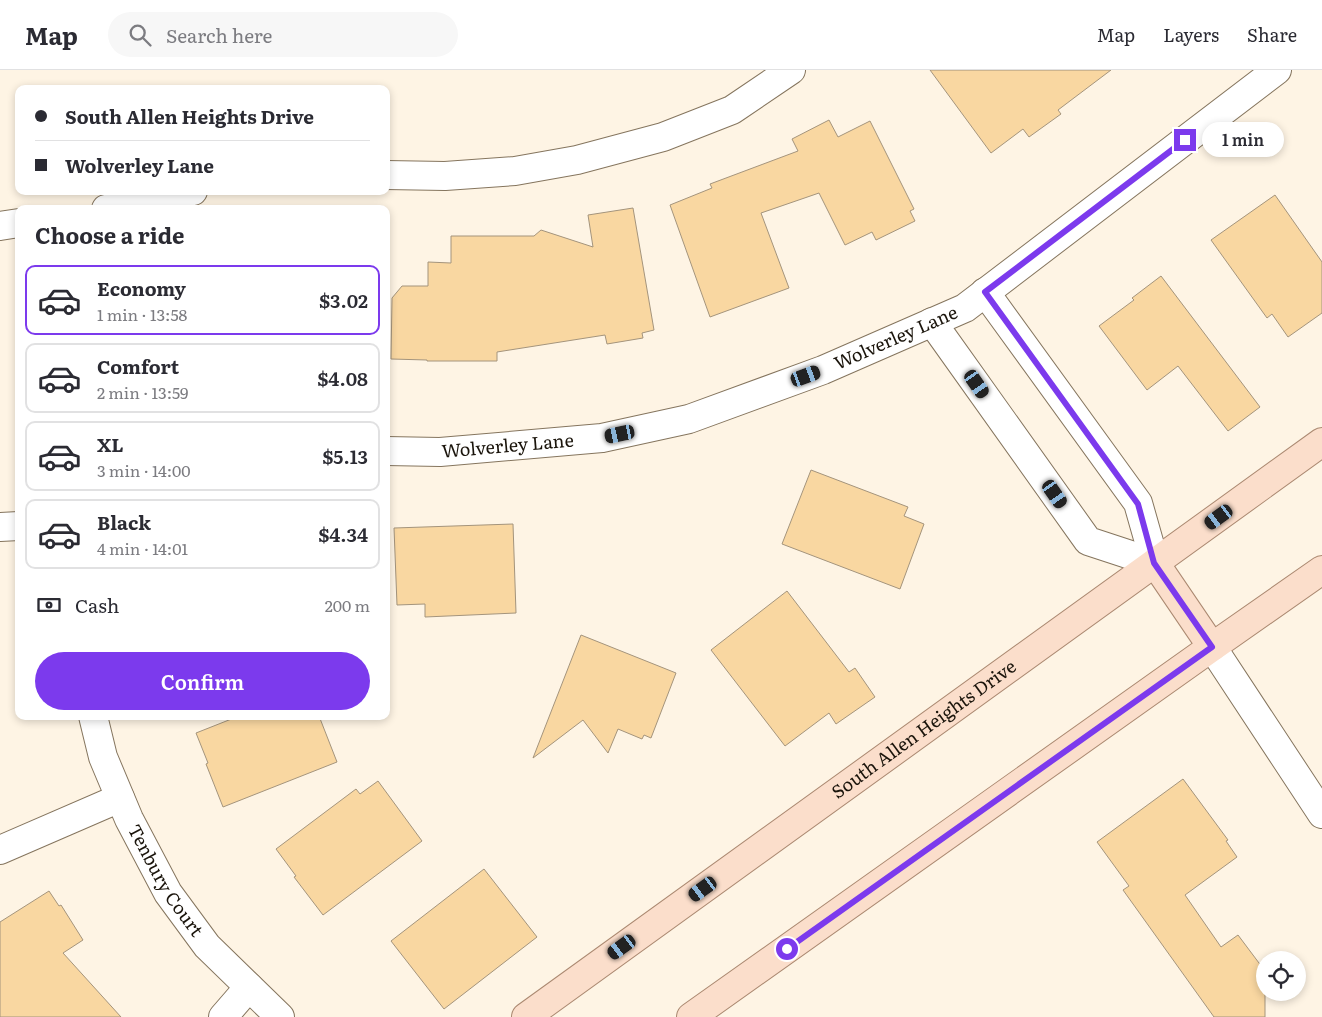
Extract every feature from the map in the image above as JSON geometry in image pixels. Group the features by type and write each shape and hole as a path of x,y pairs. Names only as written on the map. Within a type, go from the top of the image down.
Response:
{"main road":[{"name":"South Allen Heights Drive","path":"526,1017 1322,442"},
{"path":"1154,563 1212,647"},
{"path":"691,1017 1322,570"}],"street":[{"path":"390,175 445,176 516,171 577,160 663,137 732,110 791,70"},
{"name":"Wolverley Lane","path":"390,451 440,452 602,438 689,419 822,370 965,308 1277,70"},
{"path":"125,205 174,195"},
{"path":"0,226 15,224"},
{"path":"985,292 1138,504 1154,563"},
{"path":"932,322 1088,541 1154,563"},
{"path":"0,527 15,526"},
{"path":"1212,647 1322,814"},
{"name":"Tenbury Court","path":"94,720 103,756 128,819 168,892 207,946 280,1017"},
{"path":"0,850 120,798"},
{"path":"223,1017 249,987"}],"building":[{"path":"930,70 1111,70 1058,110 1061,114 1029,137 1023,129 991,153"},
{"path":"829,120 838,137 870,121 914,209 910,211 915,221 876,240 872,232 845,245 819,193 761,213 789,288 710,317 670,205 712,188 710,184 798,151 792,139"},
{"path":"1275,195 1322,262 1322,313 1288,337 1272,314 1267,318 1211,240"},
{"path":"633,208 654,330 642,333 643,338 607,344 605,335 497,352 497,361 391,359 392,298 402,286 428,286 428,262 451,263 451,236 534,236 541,230 593,247 588,215"},
{"path":"1161,276 1260,407 1228,431 1178,366 1147,390 1099,326 1134,300 1132,298"},
{"path":"811,470 908,507 904,516 924,524 900,589 782,544"},
{"path":"513,524 516,613 425,617 425,604 397,605 394,528"},
{"path":"787,591 849,672 855,668 875,697 836,724 829,713 785,746 711,650"},
{"path":"581,635 676,673 651,738 644,735 642,739 618,729 608,753 583,720 533,758"},
{"path":"229,720 321,720 337,762 223,807 196,733"},
{"path":"1183,779 1228,840 1226,841 1237,857 1185,895 1221,947 1238,935 1256,959 1256,1001 1265,1001 1265,1017 1214,1017 1123,890 1129,886 1097,842"},
{"path":"378,781 422,841 323,915 294,877 296,876 276,849 356,789 360,794"},
{"path":"484,869 537,937 444,1009 391,941"},
{"path":"49,891 59,906 61,905 83,940 63,953 121,1017 0,1017 0,922"}],"route":[{"path":"787,949 1212,647 1154,563 1138,504 985,292 1185,140"}]}
